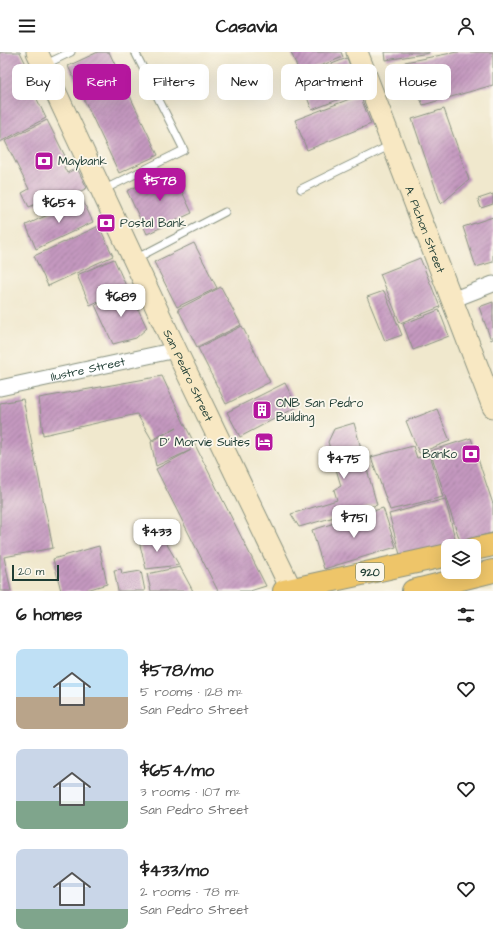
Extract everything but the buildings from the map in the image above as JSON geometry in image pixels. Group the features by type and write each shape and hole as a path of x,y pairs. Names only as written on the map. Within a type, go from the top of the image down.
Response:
{"main road":[{"name":"A. Pichon Street","path":"357,52 493,407"},
{"name":"San Pedro Street","path":"40,59 289,590"},
{"path":"481,548 493,545"},
{"name":"920","path":"289,590 441,557"},
{"path":"413,591 493,571"}],"street":[{"path":"452,300 493,284"},
{"name":"Ilustre Street","path":"0,388 176,350"}],"lane":[{"path":"40,59 71,52"},
{"path":"102,190 184,150 135,52"},
{"path":"301,189 393,144"},
{"path":"134,260 225,212"}],"place":[{"name":"Maybank","path":"44,161"},
{"name":"Postal Bank","path":"106,223"},
{"name":"ONB San Pedro Building","path":"262,410"},
{"name":"D' Morvie Suites","path":"264,442"},
{"name":"BanKo","path":"471,454"}]}
